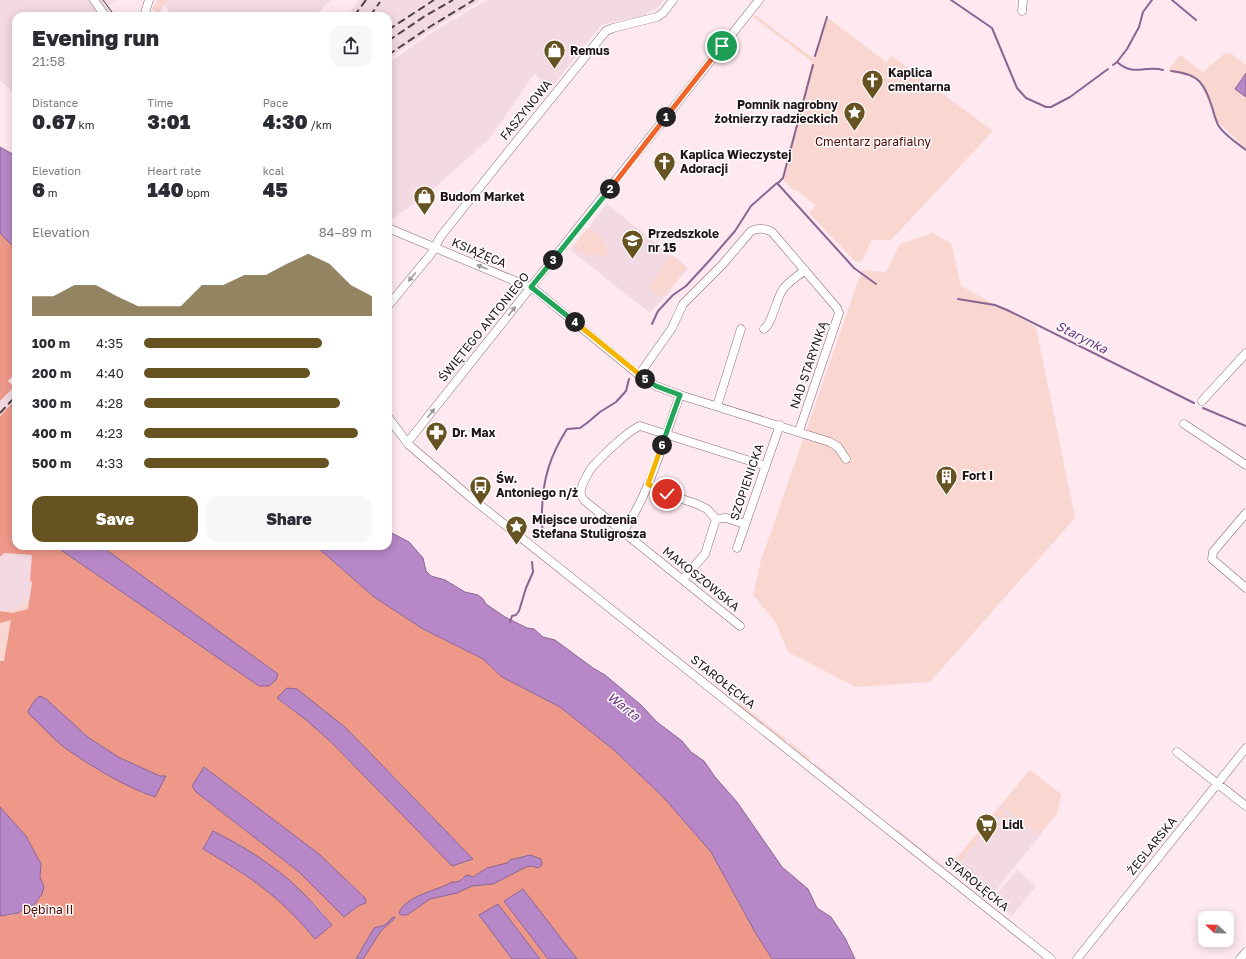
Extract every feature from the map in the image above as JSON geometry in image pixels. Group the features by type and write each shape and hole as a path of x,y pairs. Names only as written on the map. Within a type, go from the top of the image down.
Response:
{"street":[{"path":"94,0 102,12"},
{"path":"145,12 149,0"},
{"name":"FASZYNOWA","path":"392,301 435,247 441,236 606,31 612,28 657,17 663,13 673,0"},
{"name":"ŚWIĘTEGO ANTONIEGO","path":"407,444 759,0"},
{"path":"1022,11 1023,0"},
{"name":"NAD STARYNKĄ","path":"639,375 672,328 683,304 722,265 752,230 766,229 770,231 805,270 837,308 839,313 799,431"},
{"name":"KSIĄŻĘCA","path":"392,230 530,289 639,375 656,386 680,395 780,425 830,442 838,447 846,459"},
{"path":"764,329 769,325 782,290 805,270"},
{"path":"717,406 741,329"},
{"path":"1202,401 1246,353"},
{"path":"623,532 636,512 648,484 680,395"},
{"name":"STAROŁĘCKA","path":"392,423 407,444 470,497 1051,959"},
{"path":"1184,424 1246,465"},
{"name":"SZOPIENICKA","path":"737,548 780,425"},
{"name":"MAKOSZOWSKA","path":"740,626 586,502 581,494 581,491 588,473 593,466 636,428 645,427 766,466"},
{"path":"648,484 667,494 697,504 707,509 716,518 726,518 745,524"},
{"path":"1246,513 1213,552 1212,556 1212,560 1246,588"},
{"path":"683,579 705,554 716,518"},
{"name":"ŻEGLARSKA","path":"1077,959 1246,748"},
{"path":"1177,752 1246,806"},
{"path":"1240,959 1246,952"}],"shaded area":[{"path":"0,0 116,0 109,6 113,12 107,12 106,10 104,12 12,12 12,91 0,81"},
{"path":"331,0 319,12 168,12 169,10 159,1"},
{"path":"359,0 481,0 392,56 392,12 350,12"},
{"path":"487,0 664,0 656,9 642,16 601,25 551,88 534,74 490,138 428,194 392,219 392,61 431,33"},
{"name":"Przedszkole nr 15","path":"607,204 688,269 650,313 570,250"},
{"path":"12,389 12,403 0,416 0,401"},
{"path":"4,553 33,555 30,581 32,581 28,609 11,613 0,611 0,557"},
{"path":"1003,802 1042,833 995,891 985,897 949,867"},
{"path":"1017,870 1036,886 1012,916 992,900"}],"green space":[{"path":"157,0 166,0 160,12 156,12 152,9"},
{"name":"Cmentarz parafialny","path":"755,15 813,58 828,18 886,62 892,56 993,131 891,240 872,240 861,262 855,261 809,213 816,205 798,190 794,190 782,179 812,62 753,17"},
{"path":"1229,53 1246,65 1246,148 1216,120 1202,87 1196,79 1168,70 1180,55 1203,72 1224,54"},
{"path":"589,228 602,238 608,252 604,258 596,253 593,256 588,256 573,247"},
{"path":"0,233 12,245 12,377 8,381 12,385 12,389 0,401"},
{"path":"932,233 951,243 961,286 1036,327 1075,518 930,682 856,687 788,652 775,621 753,595 761,560 862,270 886,272 900,244"},
{"path":"672,255 687,267 661,298 648,287"},
{"name":"Dębina II","path":"12,403 12,550 61,550 259,686 269,686 278,674 107,550 321,550 374,597 423,629 483,659 502,677 560,707 614,750 665,799 711,852 755,932 772,959 577,959 523,889 504,901 548,959 540,959 498,904 479,915 512,959 0,959 0,916 13,915 25,906 44,887 40,877 41,864 26,836 0,807 0,661 4,661 11,620 0,623 0,611 12,613 28,609 32,582 30,581 32,555 4,553 0,557 0,416","holes":["287,688 346,728 473,859 452,866 331,742 305,719 277,698","43,697 89,738 120,758 160,776 165,776 155,797 143,793 97,769 64,747","204,767 319,854 365,898 366,903 358,906 344,917 299,872 196,792 192,786","237,843 300,890 312,901 332,925 315,938 272,895 253,880 203,849"]},
{"path":"30,598 0,716 0,613 18,608"},
{"path":"740,703 787,740 784,742 737,704"},
{"path":"790,742 811,759 809,761 789,746"},
{"path":"815,763 852,794 850,795 814,766"},
{"path":"1030,770 1061,794 1058,812 1040,835 1026,824 1022,823 1002,806 999,809 1016,824 1013,826 998,815 959,864 977,880 972,886 949,867"},
{"path":"897,829 982,898 981,899 897,832"}],"water":[{"path":"1246,73 1246,97 1235,89"},
{"path":"0,147 12,154 12,245 0,233"},
{"name":"Warta","path":"392,533 409,542 423,558 426,571 431,576 445,580 465,592 478,595 486,604 505,617 527,628 534,629 543,637 555,640 605,675 641,705 657,722 682,741 691,752 704,761 715,777 737,802 782,867 808,889 817,908 831,917 845,938 855,959 772,959 755,932 711,852 665,799 614,750 560,707 502,677 483,659 423,629 374,597 321,550 392,550"},
{"path":"61,550 107,550 278,674 276,680 269,686 259,686"},
{"path":"287,688 297,689 346,728 473,859 452,866 331,742 305,719 277,698"},
{"path":"40,696 46,699 89,738 120,758 160,776 166,776 155,797 108,776 60,744 29,714 28,711 35,700"},
{"path":"204,767 319,854 365,898 366,903 358,906 344,917 299,872 196,792 192,786"},
{"path":"0,807 26,836 41,864 40,877 44,887 42,894 34,905 29,907 25,906 19,913 0,916"},
{"path":"213,831 236,843 269,864 303,893 332,925 315,939 272,895 243,874 203,849"},
{"path":"530,855 541,859 542,865 538,868 532,866 526,867 493,884 472,886 457,893 430,899 407,915 401,915 399,913 408,902 422,894 452,882 459,881 467,875 473,877 487,868"},
{"path":"523,889 577,959 548,959 504,901"},
{"path":"498,904 540,959 512,959 479,915"},
{"path":"393,917 395,917 381,931 363,959 356,959 374,928 385,925"}],"waterway":[{"name":"Starynka","path":"951,0 992,28 1017,88 1026,98 1046,107 1051,107 1070,97 1108,69"},
{"name":"Starynka","path":"1117,62 1127,49 1139,27 1143,12 1152,0"},
{"path":"1172,0 1196,20"},
{"name":"Starynka","path":"815,56 827,17"},
{"name":"Starynka","path":"1113,65 1117,62 1129,69 1134,70 1163,70"},
{"name":"Starynka","path":"778,183 783,178 813,65"},
{"name":"Starynka","path":"1171,71 1189,75 1200,82 1207,93 1218,125 1227,135 1246,150"},
{"name":"Starynka","path":"652,324 658,311 673,295 686,286 735,231 751,206 777,183 854,268 876,284"},
{"name":"Starynka","path":"958,299 995,305 1007,310 1194,403"},
{"name":"Starynka","path":"541,538 543,498 546,477 548,468 561,439 567,429 580,428 600,412 616,402 626,391 629,379"},
{"name":"Starynka","path":"1203,408 1246,426"},
{"name":"Starynka","path":"510,622 512,616 516,615 519,611 533,572 532,562"}],"tram line":[{"path":"103,0 112,12"}],"railway":[{"path":"357,12 366,0"},
{"path":"392,27 434,0"},
{"path":"392,38 425,16 453,0"},
{"path":"392,52 431,26 474,0"},
{"path":"373,12 380,2"},
{"path":"0,413 12,400"}],"place":[{"name":"Remus","path":"554,70"},
{"name":"Kaplica cmentarna","path":"873,100"},
{"name":"Pomnik nagrobny żołnierzy radzieckich","path":"854,132"},
{"name":"Kaplica Wieczystej Adoracji","path":"665,182"},
{"name":"Budom Market","path":"425,216"},
{"name":"Przedszkole nr 15","path":"632,260"},
{"name":"Dr. Max","path":"436,452"},
{"name":"Fort I","path":"947,496"},
{"name":"Św. Antoniego n/ż","path":"481,506"},
{"name":"Miejsce urodzenia Stefana Stuligrosza","path":"516,546"},
{"name":"Lidl","path":"986,844"}],"route":[{"path":"667,494 648,484 680,395 650,383 627,366 531,287 722,46"}]}
